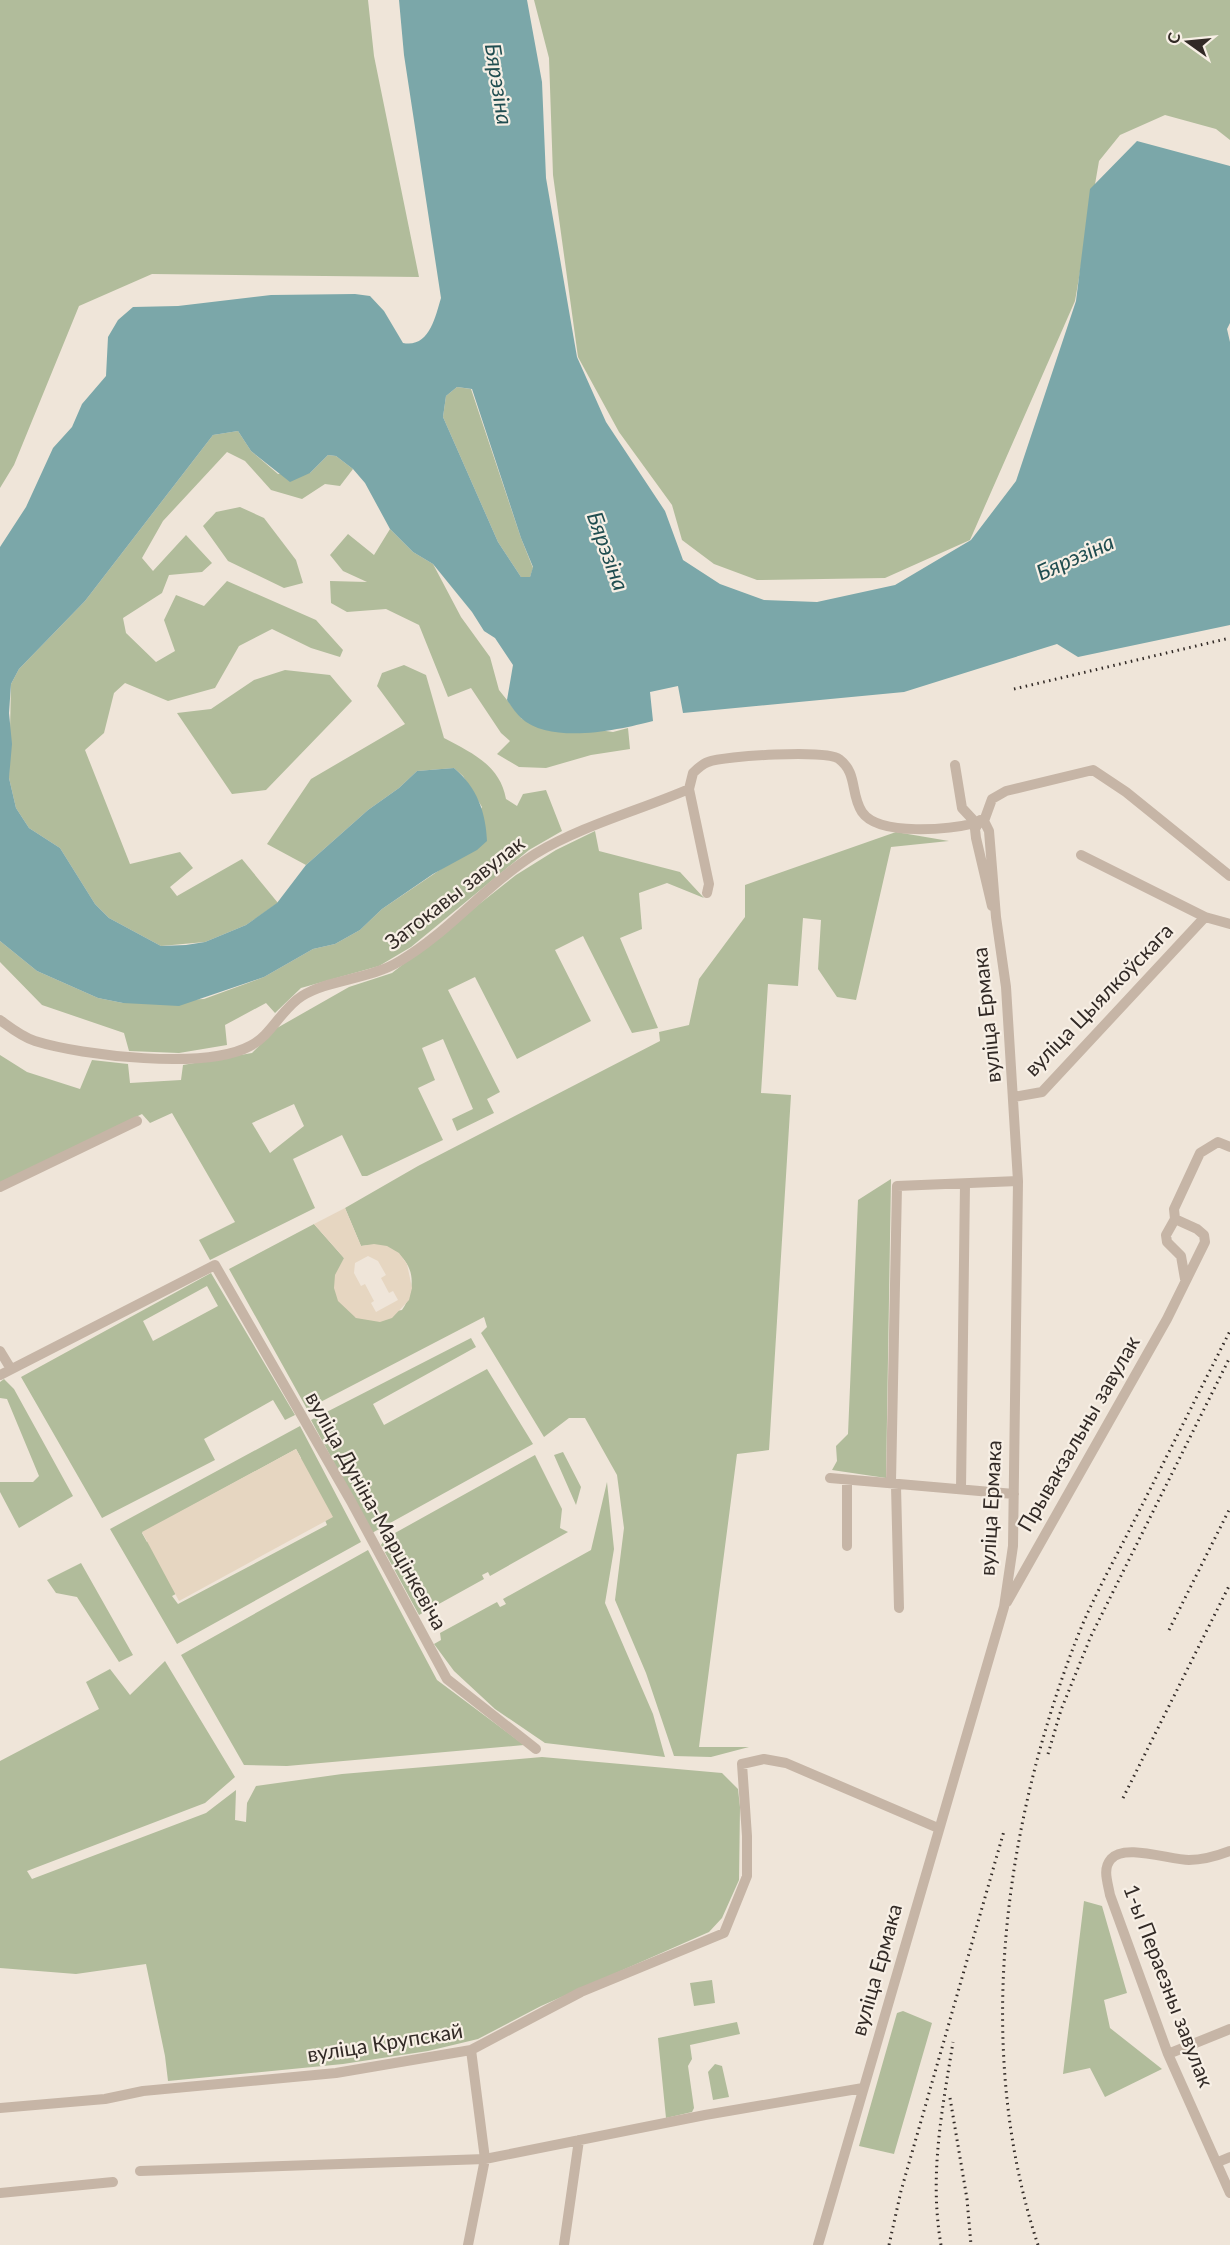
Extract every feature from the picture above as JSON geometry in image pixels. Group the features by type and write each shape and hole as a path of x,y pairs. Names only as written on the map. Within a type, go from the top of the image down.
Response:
{"street":[{"path":"707,893 709,884 689,789 693,773 708,762 824,754 833,755 848,767 853,778 856,800 862,813 870,819 893,826 936,829 955,828 980,822 992,799 1006,791 1093,770 1134,798 1211,864 1230,876"},
{"path":"955,765 962,808 980,822"},
{"name":"Затокавы завулак","path":"0,1020 33,1041 131,1057 190,1058 242,1050 258,1042 301,996 376,973 402,960 538,853 597,823 644,809 689,789"},
{"name":"вуліца Ермака","path":"818,2245 1004,1607 1013,1546 1017,1181 1014,1097 1006,987 996,917 989,831 980,822"},
{"path":"1082,855 1205,917 1230,924"},
{"name":"вуліца Цыялкоўскага","path":"1014,1097 1042,1092 1205,917"},
{"path":"0,1187 137,1121"},
{"path":"1185,1279 1181,1256 1167,1242 1166,1235 1175,1219 1174,1209 1200,1153 1218,1142 1230,1147"},
{"path":"899,1608 894,1484 897,1186 1017,1181"},
{"name":"вуліца Ермака","path":"961,1489 965,1184"},
{"name":"Прывакзальны завулак","path":"1004,1607 1167,1319 1205,1242 1204,1235 1189,1224 1175,1219"},
{"name":"вуліца Дуніна-Марцінкевіча","path":"11,1369 215,1264 352,1503 447,1679 536,1749"},
{"path":"0,1351 11,1369 0,1375"},
{"path":"830,1478 1014,1494"},
{"path":"847,1479 848,1546"},
{"name":"вуліца Крупскай","path":"0,2108 105,2099 143,2091 336,2073 471,2050 581,1992 724,1933 747,1876 742,1764 764,1759 786,1763 870,1801 938,1828"},
{"name":"1-ы Пераезны завулак","path":"1230,1851 1216,1857 1188,1860 1134,1852 1122,1853 1112,1858 1106,1870 1110,1895 1168,2054 1230,2193"},
{"path":"1168,2054 1230,2029"},
{"path":"468,2245 485,2159 471,2050"},
{"path":"140,2171 485,2159 863,2088"},
{"path":"564,2245 579,2140"},
{"path":"1218,2162 1230,2157"},
{"path":"0,2193 113,2182"}],"green space":[{"path":"0,0 368,0 374,56 419,277 152,274 79,306 14,465 0,488"},
{"path":"534,0 1230,0 1230,140 1216,129 1165,115 1120,135 1099,161 1075,301 970,540 885,578 757,580 714,564 682,540 672,505 619,432 578,357 553,175 549,58"},
{"path":"457,387 471,389 533,568 530,577 521,577 498,542 443,417 446,396"},
{"path":"238,431 251,451 278,474 310,473 328,455 336,456 353,469 340,486 325,484 302,499 271,490 245,461 227,452 163,521 142,558 153,571 186,535 212,563 202,572 169,575 162,593 123,618 126,633 156,662 175,651 164,620 176,595 204,606 227,581 316,620 343,650 340,657 311,648 272,629 239,646 215,688 168,701 125,683 114,693 104,733 85,750 130,864 180,852 193,868 170,887 177,896 242,859 278,903 246,925 205,942 161,946 109,918 95,904 60,848 29,828 16,808 9,778 11,684 19,669 85,601 213,435"},
{"path":"240,507 264,518 296,560 303,583 284,588 228,561 203,526 216,512"},
{"path":"390,529 413,552 433,564 461,617 490,657 499,690 522,719 613,732 628,728 630,749 591,755 546,768 519,767 497,754 510,741 501,733 471,688 448,697 419,625 386,609 347,612 331,603 330,581 367,582 343,571 330,555 348,534 374,555"},
{"path":"404,665 426,675 444,738 483,761 498,777 506,799 517,806 523,794 546,790 562,831 529,850 411,947 379,966 301,988 275,1013 266,1003 225,1025 227,1045 179,1053 129,1051 124,1033 42,1005 0,962 0,941 37,971 98,998 123,1003 204,999 264,977 313,949 335,944 360,930 382,909 453,861 482,807 463,776 454,768 417,771 399,788 368,810 306,865 267,844 311,779 405,724 377,686 382,673"},
{"path":"285,670 330,675 352,701 266,790 232,794 177,713 211,709 254,680"},
{"path":"595,831 599,851 680,872 704,898 667,883 639,893 642,929 620,938 658,1028 632,1033 583,936 555,950 591,1021 517,1059 475,977 448,990 500,1092 487,1099 494,1113 457,1131 452,1119 473,1109 443,1039 422,1048 435,1080 418,1088 443,1140 367,1176 362,1176 342,1135 293,1159 315,1208 210,1260 199,1240 235,1222 172,1113 150,1123 142,1114 0,1183 0,1055 27,1072 80,1089 92,1060 128,1064 130,1083 181,1080 183,1065 252,1053 277,1028 349,987 392,973 516,875 556,850","holes":["294,1104 304,1126 270,1153 252,1123"]},
{"path":"896,832 949,841 891,847 856,1000 837,997 818,969 821,920 803,918 798,986 768,984 761,1093 791,1095 769,1450 737,1454 699,1747 749,1747 711,1757 674,1756 646,1673 615,1600 624,1528 617,1475 585,1418 569,1418 544,1437 481,1333 487,1327 484,1317 307,1409 229,1269 314,1224 344,1258 356,1318 402,1310 409,1297 412,1284 411,1273 406,1263 399,1254 388,1249 361,1246 345,1208 418,1166 660,1041 659,1032 689,1025 699,979 745,917 745,885"},
{"path":"891,1179 886,1478 832,1470 837,1461 836,1446 848,1434 858,1200"},
{"path":"211,1273 295,1415 285,1420 273,1400 204,1439 215,1460 102,1518 21,1377","holes":["207,1286 218,1306 153,1341 143,1321"]},
{"path":"471,1338 476,1347 373,1404 384,1425 487,1369 533,1444 372,1533 311,1420"},
{"path":"4,1379 14,1389 73,1496 19,1528 0,1492 0,1482 33,1482 39,1476 7,1399 0,1398 0,1382"},
{"path":"300,1426 361,1542 177,1644 110,1529","holes":["296,1449 301,1458 147,1542 142,1533","323,1515 327,1525 178,1604 172,1596"]},
{"path":"563,1452 581,1487 576,1505 554,1455"},
{"path":"535,1455 562,1509 560,1528 568,1532 490,1576 488,1572 482,1575 484,1579 419,1615 381,1545 386,1538"},
{"path":"607,1482 614,1549 605,1603 653,1714 665,1757 545,1743 495,1709 454,1671 434,1644 441,1640 440,1633 497,1602 500,1607 506,1604 503,1599 591,1550"},
{"path":"368,1550 437,1680 524,1745 287,1766 244,1765 181,1655"},
{"path":"81,1563 133,1655 119,1662 77,1597 56,1593 47,1580"},
{"path":"165,1661 235,1777 205,1803 27,1871 32,1879 206,1813 236,1790 235,1820 246,1822 247,1803 256,1786 342,1774 542,1757 722,1773 738,1789 740,1807 739,1880 722,1918 709,1932 541,2006 478,2039 428,2051 343,2064 168,2081 146,1964 76,1974 0,1968 0,1761 99,1709 86,1682 110,1669 130,1695"},
{"path":"1084,1901 1102,1906 1127,1993 1104,2000 1110,2028 1162,2069 1105,2097 1090,2068 1063,2074"},
{"path":"712,1980 715,2003 694,2006 690,1983"},
{"path":"903,2011 932,2023 894,2154 859,2146 897,2013"},
{"path":"737,2022 740,2034 690,2045 692,2059 688,2066 694,2108 692,2112 666,2118 658,2038"},
{"path":"715,2064 722,2066 729,2097 713,2100 708,2072"}],"shaded area":[{"path":"345,1208 361,1246 374,1244 387,1246 399,1253 407,1264 412,1288 409,1300 392,1318 380,1322 356,1318 338,1301 334,1288 335,1275 344,1258 314,1224","holes":["368,1256 378,1261 386,1275 381,1278 389,1293 393,1291 398,1300 376,1312 371,1303 374,1301 365,1284 361,1286 354,1273 355,1263"]},
{"path":"296,1449 333,1517 179,1601 142,1532"}],"water":[{"name":"Бярэзіна","path":"399,0 527,0 542,82 546,178 577,357 606,422 665,511 683,560 720,584 764,600 817,602 895,585 971,540 1016,481 1076,301 1090,189 1137,141 1230,166 1230,323 1227,329 1230,342 1230,625 1078,657 1057,644 904,692 683,713 678,686 650,692 653,721 586,733 550,731 534,726 521,718 507,700 513,665 495,638 484,631 472,612 433,564 413,552 390,529 365,483 353,469 336,456 328,455 310,473 290,482 251,451 238,431 213,435 85,601 19,669 11,684 9,713 12,744 9,778 16,808 29,828 60,848 95,904 109,918 161,946 205,942 246,925 277,903 306,865 368,810 399,788 417,771 454,768 462,775 479,801 485,820 487,841 477,850 433,874 382,909 360,930 335,944 313,949 264,977 179,1006 123,1003 98,998 37,971 0,941 0,547 26,507 53,448 72,427 82,404 106,376 108,337 118,320 133,307 178,306 271,295 355,294 370,296 384,311 403,343 419,341 430,330 441,298 404,55","holes":["457,387 472,389 521,538 533,567 530,577 521,577 498,542 443,417 446,396"]}],"railway":[{"path":"1014,689 1230,638"},
{"path":"1038,2245 1018,2171 1007,2096 1003,2019 1006,1942 1015,1865 1030,1789 1050,1715 1081,1627 1230,1331"},
{"path":"1048,1754 1061,1710 1091,1636 1230,1357"},
{"path":"1169,1630 1230,1508"},
{"path":"1123,1798 1230,1584"},
{"path":"889,2245 901,2191 1004,1831"},
{"path":"941,2245 936,2193 938,2143 953,2042"},
{"path":"950,2098 967,2199 971,2245"}]}
